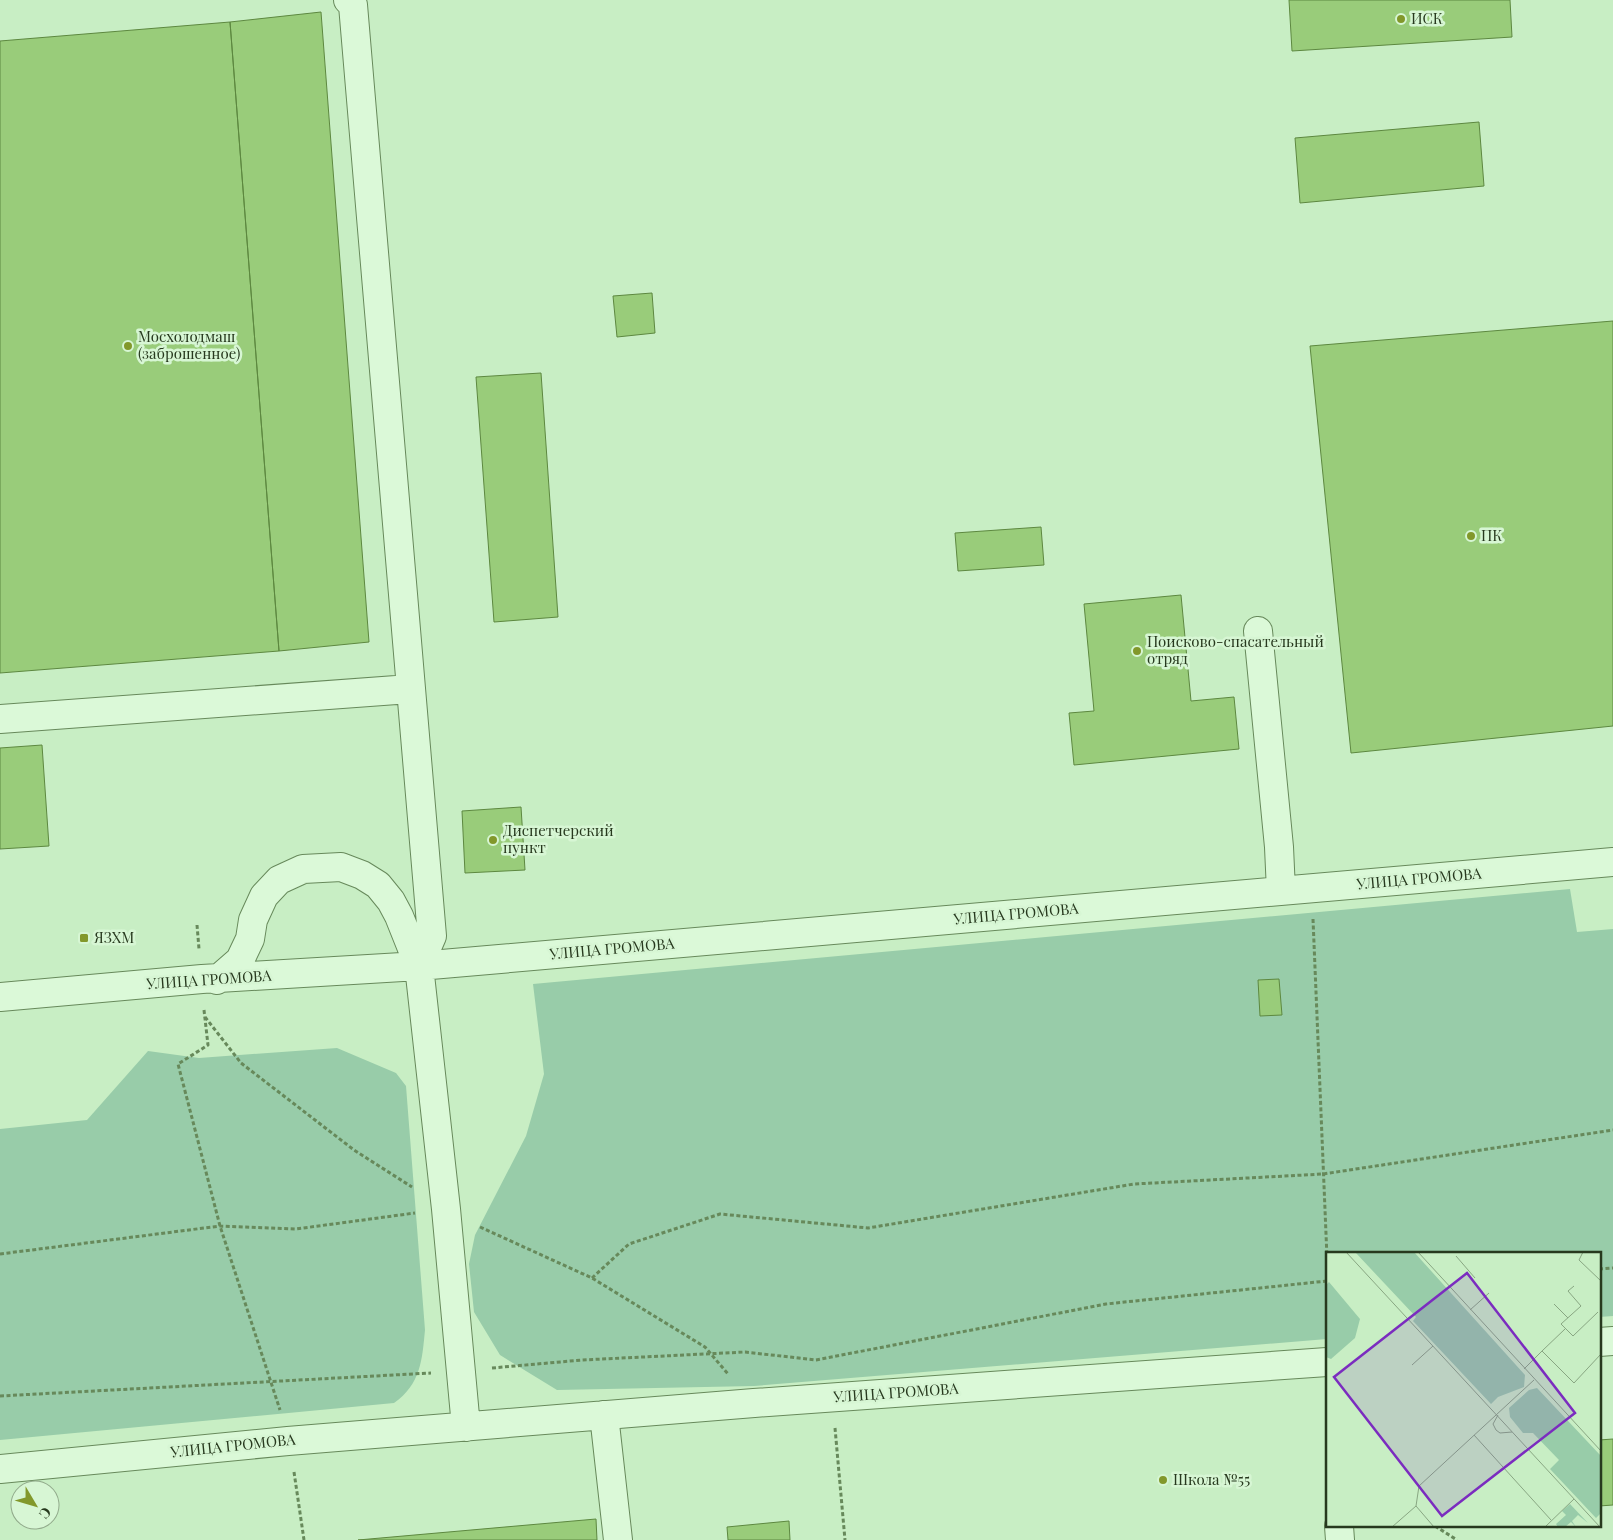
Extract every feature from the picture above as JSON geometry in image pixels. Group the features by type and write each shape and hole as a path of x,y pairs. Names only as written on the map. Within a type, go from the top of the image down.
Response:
{"street":[{"path":"348,0 353,5 432,936 419,966"},
{"path":"1258,632 1278,837 1281,891"},
{"path":"0,719 410,689"},
{"name":"УЛИЦА ГРОМОВА","path":"0,997 209,980 419,966 1613,862"},
{"path":"209,980 240,960 250,939 253,920 264,896 278,880 303,870 341,866 362,875 378,885 391,901 419,966 446,1209 466,1426"},
{"path":"1600,1342 1613,1341"},
{"name":"УЛИЦА ГРОМОВА","path":"0,1469 288,1441 773,1401 1326,1362"},
{"path":"604,1415 618,1540"}],"path":[{"path":"1312,888 1327,1252"},
{"path":"197,925 209,980 208,1045 178,1064 220,1226 284,1422 304,1540"},
{"path":"592,1278 629,1244 720,1214 868,1228 1134,1184 1323,1174 1613,1130"},
{"path":"0,1254 220,1226 296,1229 446,1209"},
{"path":"1600,1270 1613,1268"},
{"path":"0,1396 270,1382 582,1360 744,1352 816,1360 1106,1304 1326,1281"},
{"path":"835,1427 845,1540"},
{"path":"1439,1528 1457,1540"}],"green space":[{"path":"1570,889 1577,932 1613,929 1613,1316 1600,1317 1600,1252 1326,1252 1326,1339 754,1386 557,1390 500,1355 474,1312 469,1264 475,1235 526,1136 544,1074 533,984"},
{"path":"337,1048 396,1073 406,1086 425,1330 421,1361 410,1388 394,1403 0,1440 0,1129 87,1120 148,1051 199,1058"}],"building":[{"name":"ИСК","path":"1289,0 1510,0 1512,37 1292,51"},
{"path":"321,12 369,642 279,651 230,22"},
{"name":"Мосхолодмаш (заброшенное)","path":"230,22 279,651 0,673 0,41"},
{"path":"1479,122 1484,186 1300,203 1295,138"},
{"path":"652,293 655,333 617,337 613,296"},
{"name":"ПК","path":"1613,321 1613,726 1351,753 1310,346"},
{"path":"541,373 558,617 494,622 476,377"},
{"path":"1041,527 1044,565 958,571 955,533"},
{"name":"Поисково-спасательный отряд","path":"1181,595 1191,701 1234,697 1239,749 1074,765 1069,713 1094,711 1084,604"},
{"path":"42,745 49,846 0,849 0,748"},
{"name":"Диспетчерский пункт","path":"521,807 525,870 465,873 462,811"},
{"path":"1279,979 1282,1015 1260,1016 1258,980"},
{"path":"1613,1439 1613,1505 1600,1506 1600,1440"},
{"path":"596,1519 597,1540 358,1540"},
{"path":"789,1521 790,1540 728,1540 727,1527"}],"place":[{"name":"ИСК","path":"1401,19"},
{"name":"Мосхолодмаш (заброшенное)","path":"128,346"},
{"name":"ПК","path":"1471,536"},
{"name":"Поисково-спасательный отряд","path":"1137,651"},
{"name":"Диспетчерский пункт","path":"493,840"},
{"name":"ЯЗХМ","path":"84,938"},
{"name":"Школа №55","path":"1163,1480"}]}
